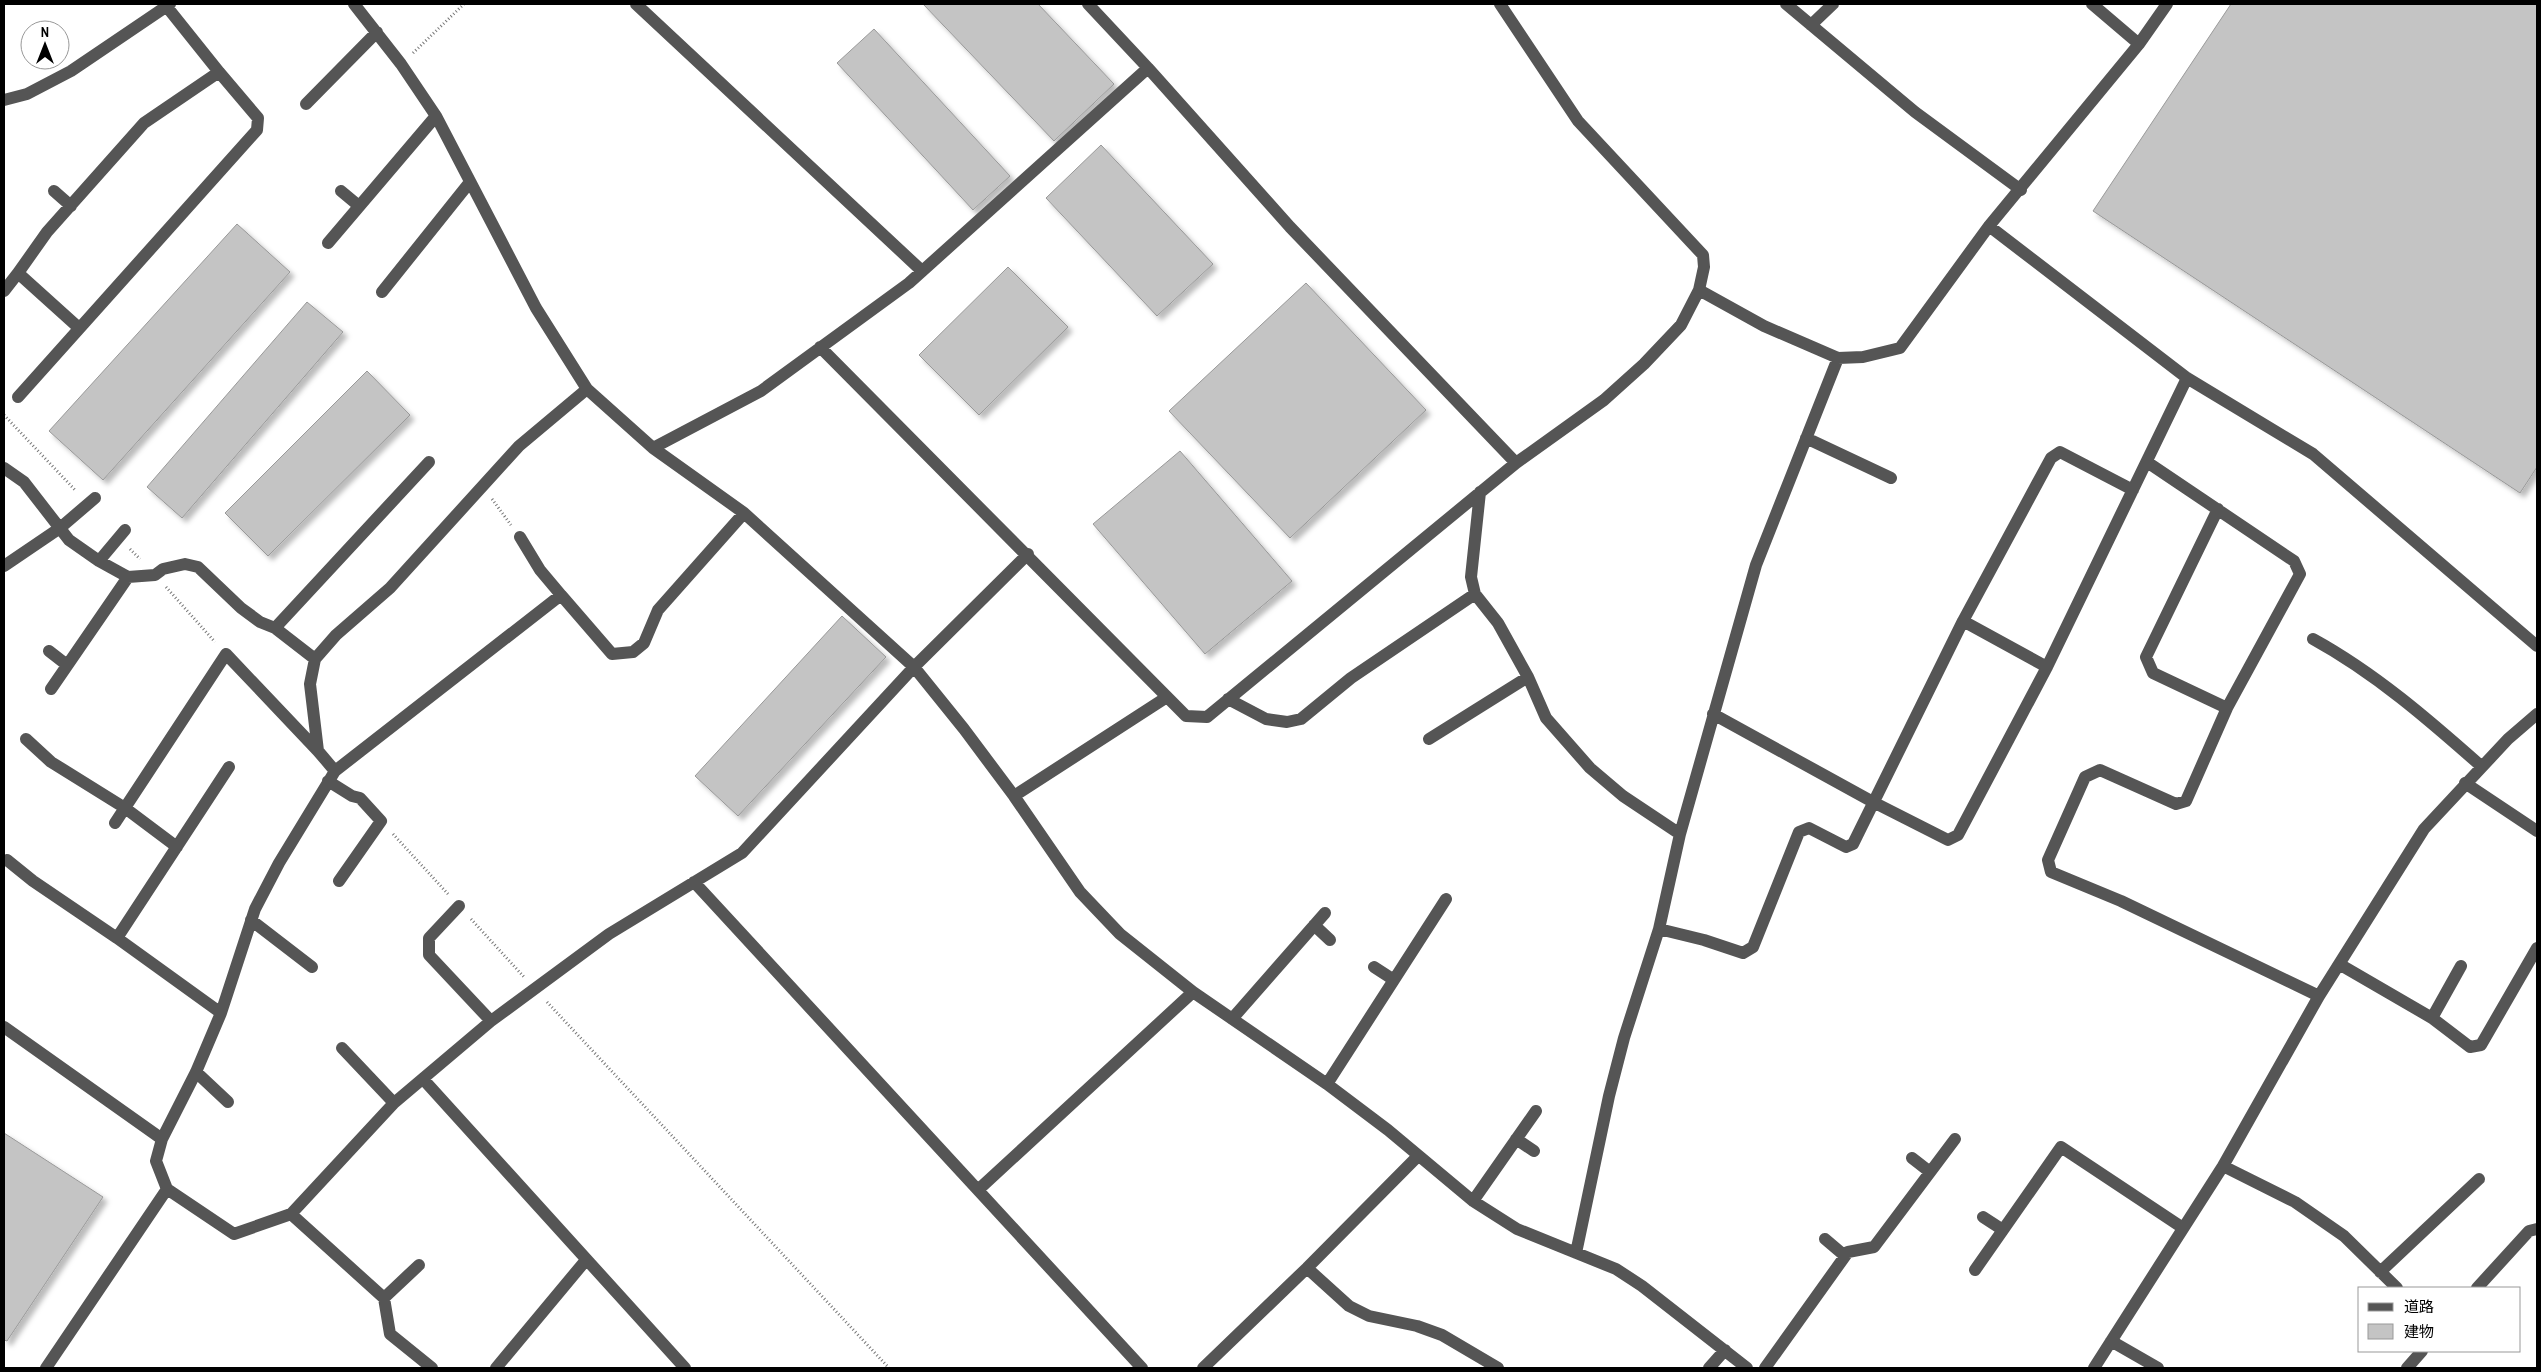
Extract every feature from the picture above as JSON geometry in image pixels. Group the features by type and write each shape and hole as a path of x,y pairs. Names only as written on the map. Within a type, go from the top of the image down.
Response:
{"street":[{"path":"354,4 378,32 436,116 536,308 587,389 653,448 744,513 914,668 964,728 1014,796 1080,892 1120,934 1193,992 1327,1084 1474,1201 1517,1229 1616,1270 1642,1286 1747,1368"},
{"path":"636,4 922,271"},
{"path":"1088,4 1148,68 1290,227 1516,463"},
{"path":"820,347 1028,554 1166,697 1186,716 1207,717 1516,463 1604,400 1644,364 1681,325 1699,290 1704,267 1703,255 1578,120 1500,4"},
{"path":"1786,4 1914,112 2021,190"},
{"path":"1811,25 1833,4"},
{"path":"2092,4 2139,44"},
{"path":"1699,290 1764,326 1838,358 1863,358 1900,348 1989,226 2021,190 2139,44 2167,4"},
{"path":"4,100 27,94 72,71 169,5 218,72 258,118 257,130 18,397"},
{"path":"306,104 378,32"},
{"path":"653,448 761,391 922,271 1148,68"},
{"path":"4,290 47,232 144,123 218,72"},
{"path":"328,243 436,116"},
{"path":"382,292 470,182"},
{"path":"54,191 70,206"},
{"path":"341,191 359,206"},
{"path":"1989,226 2188,378 2313,454 2537,646"},
{"path":"18,273 79,328"},
{"path":"1576,1253 1613,1079 1624,1038 1659,929 1680,834 1756,565 1838,358"},
{"path":"1713,714 1873,802 1948,840 1958,835 2047,667 2188,378"},
{"path":"318,751 310,684 315,659 336,635 390,588 519,446 587,389"},
{"path":"1806,438 1891,478"},
{"path":"1659,929 1704,940 1743,953 1752,948 1799,832 1810,828 1846,847 1853,844 1963,621 2050,458 2060,452 2133,490"},
{"path":"274,628 429,462"},
{"path":"2147,462 2218,508 2294,561 2300,574 2227,708 2186,800 2176,804 2100,770 2085,776 2048,860 2051,872 2121,901 2319,996"},
{"path":"4,468 24,482 69,540 99,561 128,577 155,575 171,561 198,567 240,608 260,622 274,628 315,659"},
{"path":"1480,492 1471,577 1475,594 1498,623 1528,677 1546,718 1590,768 1623,796 1680,834"},
{"path":"4,566 60,528 95,498"},
{"path":"2218,508 2146,657 2153,673 2227,708"},
{"path":"520,537 540,570 612,654 633,652 644,644 658,610 744,513"},
{"path":"99,561 125,530"},
{"path":"561,596 332,776 280,863 251,920 221,1013 196,1072 162,1139 156,1161 167,1189 234,1234 291,1214 394,1103 490,1020 609,934 742,853 914,668 1028,554"},
{"path":"51,689 128,577"},
{"path":"1228,699 1266,719 1287,722 1301,719 1351,678 1475,594"},
{"path":"1963,621 2047,667"},
{"path":"2313,639 2344,656 2393,692 2481,766"},
{"path":"49,651 67,665"},
{"path":"115,823 226,654 318,751 332,776 352,796 360,798 381,821 339,882"},
{"path":"1429,739 1528,677"},
{"path":"1014,796 1166,697"},
{"path":"2094,1368 2223,1166 2319,996 2424,829 2481,766 2537,714"},
{"path":"26,739 51,762 125,808 176,847"},
{"path":"117,938 229,767"},
{"path":"2465,783 2537,831"},
{"path":"7,860 33,881 117,938 221,1013"},
{"path":"694,882 1142,1368"},
{"path":"1327,1084 1446,900"},
{"path":"459,906 429,938 429,955 490,1020"},
{"path":"1232,1019 1325,913"},
{"path":"251,920 312,967"},
{"path":"1314,925 1330,940"},
{"path":"2339,964 2432,1018 2470,1047 2481,1044 2537,948"},
{"path":"2432,1018 2461,966"},
{"path":"1374,967 1394,980"},
{"path":"978,1190 1193,992"},
{"path":"4,1027 162,1139"},
{"path":"342,1048 394,1103"},
{"path":"196,1072 228,1102"},
{"path":"423,1079 685,1368"},
{"path":"1474,1201 1536,1110"},
{"path":"1516,1139 1534,1151"},
{"path":"1765,1368 1848,1252 1874,1247 1955,1139"},
{"path":"1975,1270 2061,1147 2183,1228"},
{"path":"1203,1368 1307,1268 1418,1156"},
{"path":"1912,1158 1930,1172"},
{"path":"2223,1166 2295,1202 2344,1236 2396,1287"},
{"path":"2380,1272 2479,1179"},
{"path":"46,1368 167,1189"},
{"path":"291,1214 384,1298 390,1334 432,1368"},
{"path":"1984,1217 2003,1230"},
{"path":"2478,1287 2529,1231 2537,1229"},
{"path":"1825,1240 1845,1256"},
{"path":"496,1368 586,1260"},
{"path":"384,1298 419,1265"},
{"path":"1307,1268 1349,1306 1369,1316 1417,1326 1442,1335 1498,1368"},
{"path":"2112,1341 2158,1368"},
{"path":"1709,1368 1725,1350"},
{"path":"2407,1368 2421,1352"}],"path":[{"path":"401,64 464,4"},
{"path":"482,486 520,537"},
{"path":"534,989 889,1368"}],"building":[{"path":"923,4 1038,4 1114,84 1054,141"},
{"path":"2231,4 2537,4 2537,467 2520,493 2093,211"},
{"path":"874,29 1010,176 973,210 837,63"},
{"path":"1101,145 1213,264 1157,316 1046,198"},
{"path":"237,224 290,272 103,480 49,431"},
{"path":"1008,267 1068,327 979,415 919,355"},
{"path":"1306,283 1426,410 1290,538 1169,411"},
{"path":"307,302 343,332 182,518 147,487"},
{"path":"367,371 410,415 268,556 225,513"},
{"path":"1180,451 1292,581 1205,654 1093,524"},
{"path":"842,616 886,657 738,816 695,776"},
{"path":"4,1133 103,1197 7,1341 4,1340"}]}
